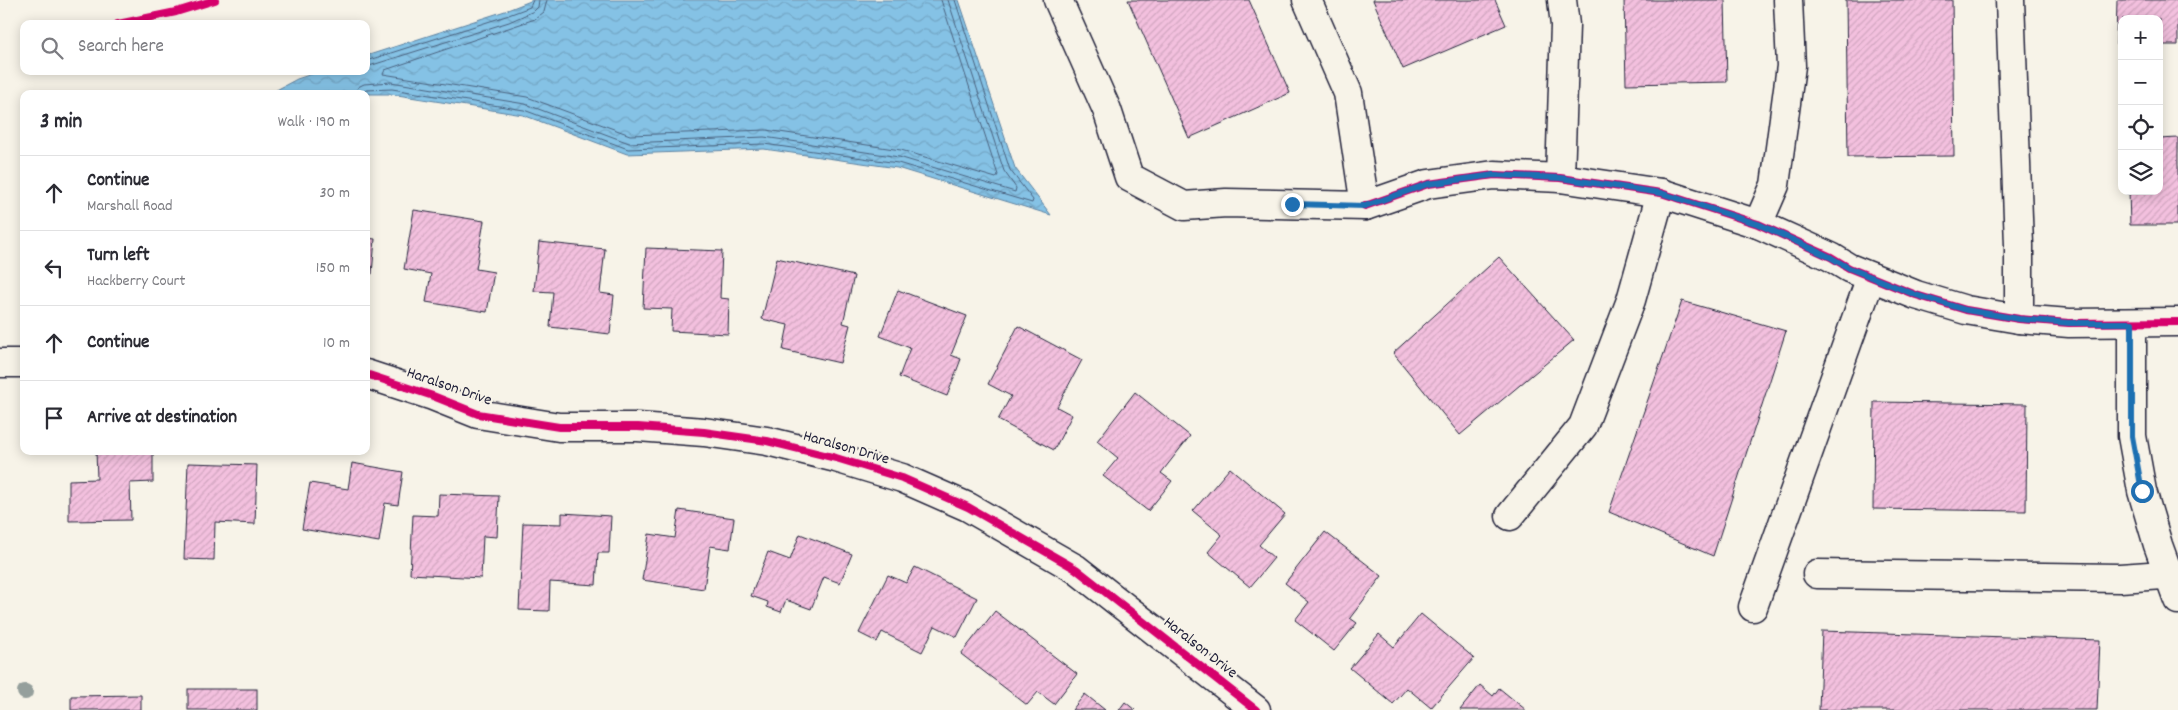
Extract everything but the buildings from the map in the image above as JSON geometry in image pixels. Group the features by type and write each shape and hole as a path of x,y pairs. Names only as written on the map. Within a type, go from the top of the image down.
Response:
{"street":[{"path":"1058,0 1107,110 1129,176 1184,206 1226,203 1365,206 1428,184 1494,175 1560,178 1661,193 1758,224 1830,257 1849,268 1916,295 1966,310 2019,319 2069,323 2178,322"},
{"path":"1307,0 1348,93 1365,206"},
{"path":"1560,178 1565,25 1562,0"},
{"path":"1758,224 1775,185 1777,175 1790,66 1788,0"},
{"path":"2010,0 2019,245 2019,319"},
{"path":"1510,516 1583,426 1631,300 1661,193"},
{"path":"1753,606 1871,277"},
{"path":"2132,323 2132,436 2142,491 2173,573 2178,600"},
{"path":"0,363 20,363"},
{"name":"Haralson Drive","path":"370,375 434,396 478,414 559,428 638,428 704,432 749,438 836,458 902,478 968,507 1076,569 1256,710"},
{"path":"1817,574 2120,578 2173,573"}],"water":[{"path":"533,0 959,0 1015,168 1051,215 897,168 764,149 627,154 523,115 391,94 370,94 370,90 276,90 309,75 370,75 370,55 505,11"}],"cycle path":[{"path":"137,20 176,12 215,0"},
{"path":"1365,206 1428,184 1494,175 1560,178 1661,193 1758,224 1831,257 1849,268 1916,295 1966,310 2019,319 2069,323 2178,322"},
{"path":"370,375 433,396 478,414 559,427 638,427 704,432 767,441 836,458 902,478 968,507 1076,569 1256,710"}],"route":[{"path":"1292,204 1365,206 1428,184 1494,175 1560,178 1661,193 1758,224 1830,257 1849,268 1916,295 1966,310 2019,319 2069,323 2132,323 2132,436 2142,491"}]}
